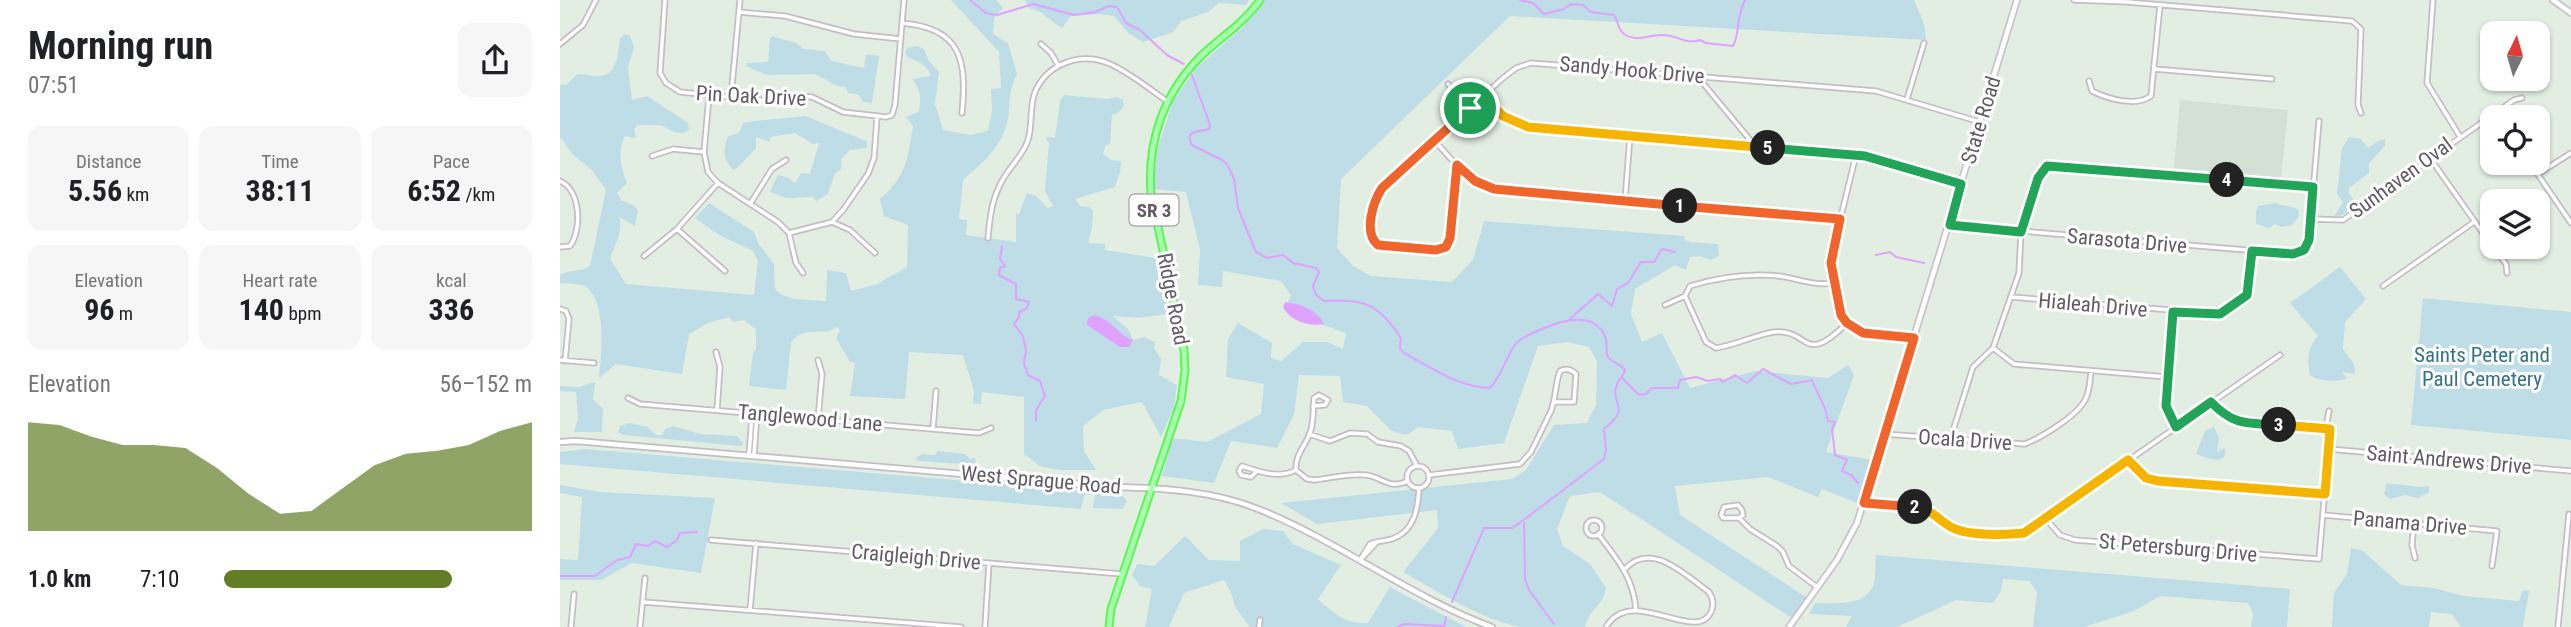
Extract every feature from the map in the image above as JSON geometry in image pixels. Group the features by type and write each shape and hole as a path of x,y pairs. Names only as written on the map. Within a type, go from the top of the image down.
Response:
{"main road":[{"name":"Ridge Road","path":"1109,627 1111,609 1122,574 1181,401 1185,371 1184,350 1155,213 1150,173 1157,127 1167,101 1195,63 1249,15 1260,0"}],"street":[{"path":"560,44 583,25 596,0"},
{"name":"Pin Oak Drive","path":"665,0 660,73 666,83 680,92 768,101 797,96 812,97 843,112 877,117"},
{"path":"731,97 740,0"},
{"path":"789,233 832,222 869,174 874,158 877,117 892,115 895,105 904,0"},
{"name":"State Road","path":"1789,627 1844,547 1864,503 2017,0"},
{"path":"2074,0 2352,20 2361,29 2358,105 2361,113"},
{"path":"2433,0 2427,83 2460,136"},
{"path":"2553,0 2571,13"},
{"path":"2088,81 2092,91 2105,97 2141,101 2151,96 2160,5"},
{"path":"738,12 785,16 854,34 901,38"},
{"path":"902,23 915,24 937,32 946,37 955,48 965,71 962,113"},
{"path":"1907,99 1924,43"},
{"path":"1041,44 1051,53 1058,65"},
{"path":"988,238 992,204 997,189 1017,162 1029,138 1032,101 1037,88 1058,65 1086,59 1104,61 1167,101"},
{"name":"Sandy Hook Drive","path":"1457,165 1450,238 1446,247 1436,250 1384,246 1374,241 1371,233 1373,206 1382,188 1510,72 1537,62 1876,91 1980,122"},
{"path":"2154,69 2272,79"},
{"path":"1697,76 1756,147"},
{"path":"1448,84 1470,108"},
{"path":"709,96 704,152 708,172 718,183 778,222 789,233 796,263 803,273"},
{"path":"1483,96 1503,116 1528,127 1856,155 1961,184"},
{"name":"Sunhaven Oval","path":"2508,105 2522,97"},
{"path":"2311,219 2319,121"},
{"name":"Sunhaven Oval","path":"2311,219 2343,220 2480,125"},
{"path":"1625,201 1630,136"},
{"path":"1434,140 1475,181 1494,189 1840,219"},
{"path":"652,156 673,149 704,152"},
{"path":"2550,166 2571,153"},
{"path":"1856,155 1832,257 1839,311 1847,323 1863,333 1914,338"},
{"path":"2430,158 2480,230"},
{"path":"750,204 772,169 786,160"},
{"path":"1950,440 1973,367 1993,348 2019,273 2021,232 2038,178 2047,166 2313,187"},
{"path":"2539,175 2571,223"},
{"path":"560,181 575,194 578,207 575,240 570,246 560,247"},
{"path":"644,256 677,229 718,183"},
{"name":"Sarasota Drive","path":"1950,225 2293,254 2304,250 2309,240 2311,219"},
{"path":"832,222 850,230 875,253"},
{"path":"2383,286 2474,222"},
{"path":"677,229 725,271"},
{"name":"Hialeah Drive","path":"2011,297 2220,314 2247,295 2252,251"},
{"path":"2502,259 2507,273"},
{"path":"1665,305 1685,296 1690,286 1739,275 1783,277 1815,285 1834,282"},
{"path":"1685,296 1706,342 1716,348 1778,332 1792,335 1805,344 1817,345 1830,339 1847,323"},
{"path":"560,309 566,310 569,318 563,361 594,363"},
{"path":"2173,312 2166,406 2176,427"},
{"path":"1993,348 2014,364 2167,377"},
{"path":"716,352 720,367 717,410"},
{"path":"1864,503 1930,511 1953,528 1965,531 2024,533 2280,355"},
{"path":"818,360 822,374 818,419"},
{"path":"1429,475 1520,464 1531,452 1555,402 1560,371 1573,371 1576,374 1574,402 1555,402"},
{"name":"Ocala Drive","path":"1884,434 2015,444 2035,440 2081,407 2088,394 2091,371"},
{"path":"933,428 936,391"},
{"path":"1296,470 1296,457 1309,434 1313,406 1316,396 1324,396 1328,400 1325,405 1313,406"},
{"name":"Tanglewood Lane","path":"628,398 640,404 979,433 992,428"},
{"path":"2211,402 2223,415 2244,422 2330,429"},
{"path":"2323,515 2329,411"},
{"path":"751,455 755,414"},
{"path":"1309,434 1330,440 1352,433 1367,434 1384,444 1401,446 1414,456 1417,466 1426,470 1429,475 1428,482 1419,488"},
{"name":"West Sprague Road","path":"560,442 576,441 1152,488 1215,496 1256,508 1297,526 1457,614 1492,627"},
{"name":"Saint Andrews Drive","path":"2328,449 2571,471"},
{"path":"2128,460 2146,478 2158,481 2325,494"},
{"path":"1257,471 1251,477 1241,475 1239,471 1242,466 1284,475 1296,470"},
{"path":"1408,481 1409,471 1417,466"},
{"path":"1296,470 1307,479 1315,480 1366,475 1386,484 1408,481"},
{"path":"1408,481 1419,488"},
{"path":"1360,561 1370,544 1394,538 1410,526 1418,510 1419,488"},
{"path":"1739,518 1743,515 1738,505 1724,507 1721,511 1723,518 1739,518 1750,529 1777,546 1789,566 1817,587"},
{"path":"2558,627 2569,514"},
{"name":"St Petersburg Drive","path":"2046,519 2060,535 2075,540 2319,559 2323,515"},
{"name":"Panama Drive","path":"2323,515 2497,531 2492,566"},
{"path":"1594,520 1602,522 1603,526 1598,534 1590,536 1585,531 1594,520"},
{"path":"2414,523 2412,545 2415,558"},
{"path":"1598,534 1625,569 1635,594 1636,611"},
{"name":"Craigleigh Drive","path":"710,540 1122,574"},
{"path":"750,610 756,543"},
{"path":"1606,627 1618,615 1636,611 1694,622 1707,618 1713,607 1713,598 1709,592 1657,558 1647,557 1633,561 1625,569"},
{"path":"985,627 989,564"},
{"path":"640,627 645,578"},
{"path":"571,627 574,594"},
{"path":"643,602 961,627"},
{"path":"1259,627 1260,620"}],"shaded area":[{"path":"2180,100 2288,110 2281,178 2174,168"},
{"path":"1285,302 1308,308 1324,324 1306,324 1295,319 1283,307"},
{"path":"1094,315 1106,320 1133,340 1129,347 1120,347 1087,325 1088,318"}],"green space":[{"path":"951,0 996,0 1003,8 994,18 993,34 1008,43 1017,74 1010,94 1007,123 1000,140 990,155 963,180 959,219 967,220 966,235 1016,242 1016,214 1019,214 1027,193 1036,196 1048,208 1053,206 1045,191 1049,143 1046,139 1055,138 1060,101 1064,95 1107,99 1117,97 1123,100 1124,106 1112,115 1110,144 1105,146 1103,154 1111,160 1121,161 1115,187 1075,199 1080,206 1089,207 1093,211 1088,243 1105,244 1105,250 1155,258 1164,277 1168,314 1137,318 1113,316 1128,329 1133,340 1144,337 1155,342 1154,348 1161,359 1159,375 1177,385 1174,408 1161,437 1142,402 1103,410 1083,426 1084,451 1096,470 1042,467 1024,454 1024,397 982,392 981,404 973,403 974,391 963,355 909,352 905,399 850,396 855,363 850,362 836,338 840,330 837,327 808,332 791,342 786,390 749,386 753,353 756,349 756,329 744,320 733,322 729,317 708,323 689,334 682,374 616,364 599,378 601,327 596,301 582,285 560,283 560,275 590,266 606,190 591,169 573,155 560,139 560,85 566,85 577,74 600,76 610,72 618,56 620,38 625,34 630,36 634,47 628,67 632,100 647,96 688,123 689,130 682,133 660,125 638,125 634,129 636,138 625,136 621,160 627,183 617,193 621,200 636,207 638,211 635,226 619,217 619,233 610,259 626,284 754,295 758,261 753,251 719,235 695,218 709,203 754,232 758,243 774,264 775,288 780,294 794,299 826,301 827,270 846,273 851,291 877,284 907,267 908,225 884,216 880,199 901,175 907,157 913,126 906,117 919,112 919,90 912,79 931,76 925,66 907,57 907,48 917,46 924,49 929,61 939,72 935,104 943,130 970,135 988,131 992,111 991,89 1001,88 999,52"},
{"path":"1025,0 1249,0 1246,5 1219,3 1208,12 1181,21 1173,32 1143,42 1128,33 1114,16 1071,16 1062,28 1042,13 1029,8"},
{"path":"1262,0 1914,0 1924,24 1926,40 1510,16 1341,179 1337,248 1353,266 1371,276 1452,282 1473,260 1484,221 1684,236 1684,239 1690,242 1718,244 1719,256 1711,260 1700,256 1690,257 1686,270 1675,265 1635,289 1631,314 1642,342 1662,333 1690,388 1755,371 1828,378 1848,365 1854,375 1826,452 1873,460 1860,504 1822,489 1818,497 1768,477 1675,486 1680,515 1806,597 1792,618 1600,492 1570,496 1557,529 1563,546 1590,564 1606,588 1585,627 1519,627 1503,623 1459,604 1403,572 1438,528 1437,510 1317,524 1281,503 1512,479 1526,470 1554,425 1587,423 1596,405 1597,361 1589,347 1568,342 1538,346 1504,443 1458,449 1452,431 1418,427 1406,435 1392,431 1367,406 1343,402 1340,376 1299,375 1294,414 1277,448 1231,441 1214,483 1162,476 1172,438 1207,442 1261,414 1264,384 1226,377 1228,339 1238,323 1272,343 1271,358 1281,361 1303,342 1327,342 1343,349 1346,333 1291,314 1286,306 1291,295 1281,281 1223,271 1222,287 1198,285 1200,250 1186,192 1154,189 1156,153 1173,101 1197,67 1244,26"},
{"path":"772,36 796,43 804,49 825,51 831,61 864,68 866,54 879,56 872,103 863,102 859,95 848,93 846,87 837,86 815,74 766,75 747,66 746,63 768,62"},
{"path":"806,116 867,141 867,148 850,150 841,159 841,169 835,173 828,194 816,201 813,197 787,198 770,191 778,175 795,183 801,173 810,174 819,143 813,144 795,133 770,137 770,142 756,137 756,148 737,168 733,170 727,162 725,150 728,136 739,133 743,123"},
{"path":"2349,137 2361,139 2368,148 2385,139 2385,146 2369,163 2369,173 2349,188 2356,204 2342,215 2334,217 2343,202 2337,194 2342,148"},
{"path":"2275,203 2298,209 2299,216 2292,225 2281,227 2275,224 2269,228 2256,224 2258,206"},
{"path":"2340,267 2366,299 2345,322 2343,349 2354,364 2355,374 2342,372 2347,378 2328,381 2310,375 2309,354 2318,336 2290,303"},
{"name":"Saints Peter and Paul Cemetery","path":"2423,298 2571,312 2571,440 2411,425"},
{"path":"595,382 593,399 603,409 602,432 574,432 578,419 576,392 560,391 560,386 579,387"},
{"path":"630,423 648,427 656,435 662,435 665,429 673,426 700,434 737,436 744,444 740,446 623,435 618,432 620,426"},
{"path":"2214,427 2219,438 2217,452 2225,448 2225,454 2220,459 2196,454 2205,431"},
{"path":"586,449 1121,494 1127,501 1122,509 1093,508 1095,495 1084,495 1081,509 560,464 560,452"},
{"path":"938,451 965,454 970,459 975,457 976,465 914,459 922,454 935,455"},
{"path":"2387,483 2429,486 2429,492 2418,498 2405,495 2390,499 2384,494"},
{"path":"560,485 600,492 715,498 701,573 632,563 601,580 560,580 560,559 578,560 582,497 560,493"},
{"path":"1263,529 1283,531 1293,544 1341,565 1318,599 1341,617 1353,622 1368,623 1390,587 1466,627 1250,627 1235,607 1224,580 1184,593 1169,627 1145,627 1152,589 1140,586 1132,575 1137,564 1154,566 1185,536 1209,560 1240,561 1240,541"},
{"path":"2351,548 2363,551 2401,585 2434,588 2463,596 2519,601 2523,590 2529,591 2523,627 2461,627 2452,614 2431,612 2429,627 2332,627 2334,593 2347,574"},
{"path":"1876,555 2290,589 2287,627 2251,627 2253,613 2248,603 2160,596 2134,611 2084,627 2033,627 2037,592 2029,581 2003,579 2001,591 1993,603 1956,600 1897,627 1846,627 1852,616 1809,614 1815,603 1849,602 1858,600 1871,591"}],"waterway":[{"path":"970,0 986,13 997,15 1033,4 1074,15 1095,12 1109,6 1117,7 1126,23 1140,30 1167,55 1184,64"},
{"path":"1520,0 1533,3 1544,14 1564,9 1571,4 1583,5 1591,12 1614,15 1619,28 1629,37 1663,35 1733,46 1745,0"},
{"path":"1192,75 1210,125 1209,129 1191,134 1192,145 1224,161 1228,166 1234,179 1238,208 1256,252 1267,258 1283,255 1293,263 1316,268 1319,272 1313,286 1316,295 1324,301 1350,301 1377,310 1401,338 1400,348 1404,353 1446,376 1479,387 1490,388 1517,342 1567,321 1585,320 1600,328 1606,339 1608,357 1625,370 1615,391 1619,410 1613,421 1604,429 1604,459 1512,528 1484,528 1452,602"},
{"path":"1002,246 1000,259 1005,266 1000,268 999,275 1016,284 1016,299 1029,302 1027,308 1019,312 1014,324 1023,336 1026,351 1024,363 1028,375 1040,381 1045,396 1036,410 1036,421"},
{"path":"1570,319 1598,294 1612,306 1617,289 1628,283 1641,262 1654,262 1662,249 1675,252"},
{"path":"1876,255 1890,252 1896,257 1924,263"},
{"path":"1622,378 1639,395 1646,394 1652,388 1678,388 1680,380 1696,377 1708,381 1720,379 1723,382 1735,375 1747,383 1763,369 1791,384 1812,380 1828,421 1835,422 1832,429 1835,455 1847,460 1842,471 1851,475 1858,483"},
{"path":"1524,523 1525,579 1529,590 1554,624"},
{"path":"560,576 595,576 617,560 630,557 636,544 648,546 655,541 667,547 677,540 680,533 697,532"},
{"path":"1444,627 1446,617"},
{"path":"1398,627 1404,624 1444,626"}],"route":[{"path":"1483,96 1503,116 1528,127 1865,156 1961,184 1950,225 2021,232 2038,178 2047,166 2313,187 2309,240 2304,250 2293,254 2252,251 2247,295 2220,314 2173,312 2166,406 2176,427 2211,402 2223,415 2244,422 2330,429 2325,494 2158,481 2146,478 2128,460 2024,533 1965,531 1953,528 1930,511 1864,503 1914,338 1863,333 1847,323 1841,315 1831,263 1840,219 1504,191 1484,186 1465,174 1457,165 1450,238 1446,247 1436,250 1378,245 1371,233 1373,206 1382,188 1470,108 1483,96"}]}
